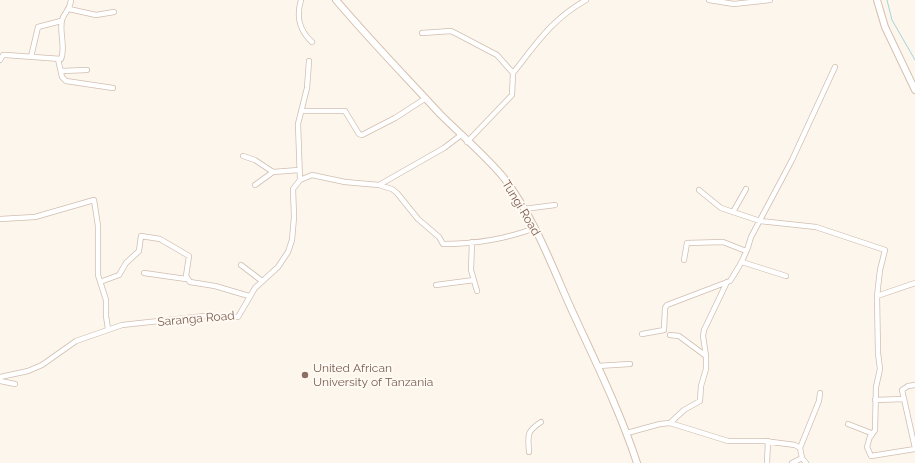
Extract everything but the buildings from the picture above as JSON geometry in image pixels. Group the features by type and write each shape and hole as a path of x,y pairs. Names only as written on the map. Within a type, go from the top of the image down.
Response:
{"main road":[{"name":"Tungi Road","path":"336,0 364,33 460,135 503,178 524,209 535,228 627,432 637,463"},
{"path":"877,0 884,27 915,90"}],"street":[{"path":"1,56 61,59 61,21 70,9 71,0"},
{"path":"301,0 298,12 300,27 303,34 312,42"},
{"path":"467,142 512,95 513,73 543,34 564,14 586,0"},
{"path":"709,0 734,4 770,0"},
{"path":"70,9 96,15 114,12"},
{"path":"31,57 38,26 61,21"},
{"path":"422,33 451,31 497,54 513,73"},
{"path":"58,60 62,77 66,81 114,88"},
{"path":"309,61 307,88 298,124 300,180 312,175 345,182 379,185 392,189 418,219 439,237 443,244 493,240 509,235 518,235 535,228"},
{"path":"642,334 664,330 665,308 667,305 730,281 742,262 760,220 792,160 835,67"},
{"path":"61,72 87,70"},
{"path":"301,111 345,111 359,134 362,135 395,118 426,98"},
{"path":"379,185 444,148 460,135"},
{"path":"243,156 255,160 273,172"},
{"path":"255,184 273,172 299,170"},
{"name":"Saranga Road","path":"0,377 28,371 42,365 76,341 108,329 132,323 205,316 238,318 249,296 262,281 278,267 290,246 294,218 293,189 300,180"},
{"path":"733,212 746,189"},
{"path":"699,190 721,208 733,212 760,220 816,227 885,250 880,270 877,296 877,327 880,369 876,387 875,430 871,436 867,450 873,457 915,448 902,390 908,386 915,385"},
{"path":"0,219 32,217 94,200 98,226 100,282 106,300 106,320 108,329"},
{"path":"524,209 555,205"},
{"path":"100,282 119,275 126,263 139,251 141,236 160,239 189,256 186,280"},
{"path":"472,242 471,270 476,291"},
{"path":"684,260 687,243 723,242 746,251"},
{"path":"742,262 786,276"},
{"path":"241,265 262,281"},
{"path":"144,273 186,280 191,283 215,286 249,296"},
{"path":"436,285 474,280"},
{"path":"670,423 684,410 700,401 706,356 703,341 704,330 727,282"},
{"path":"877,296 915,283"},
{"path":"670,335 679,336 706,356"},
{"path":"597,366 630,364"},
{"path":"0,381 15,384"},
{"path":"806,463 802,458 800,448 819,401 820,393"},
{"path":"875,400 904,399"},
{"path":"529,452 528,434 531,429 541,422"},
{"path":"627,432 670,423 728,441 768,441 800,448"},
{"path":"848,424 870,433 871,436"},
{"path":"767,463 768,441"},
{"path":"792,463 802,458"}],"waterway":[{"path":"887,0 892,20 915,60"}],"place":[{"name":"United African University of Tanzania","path":"305,375"}]}
